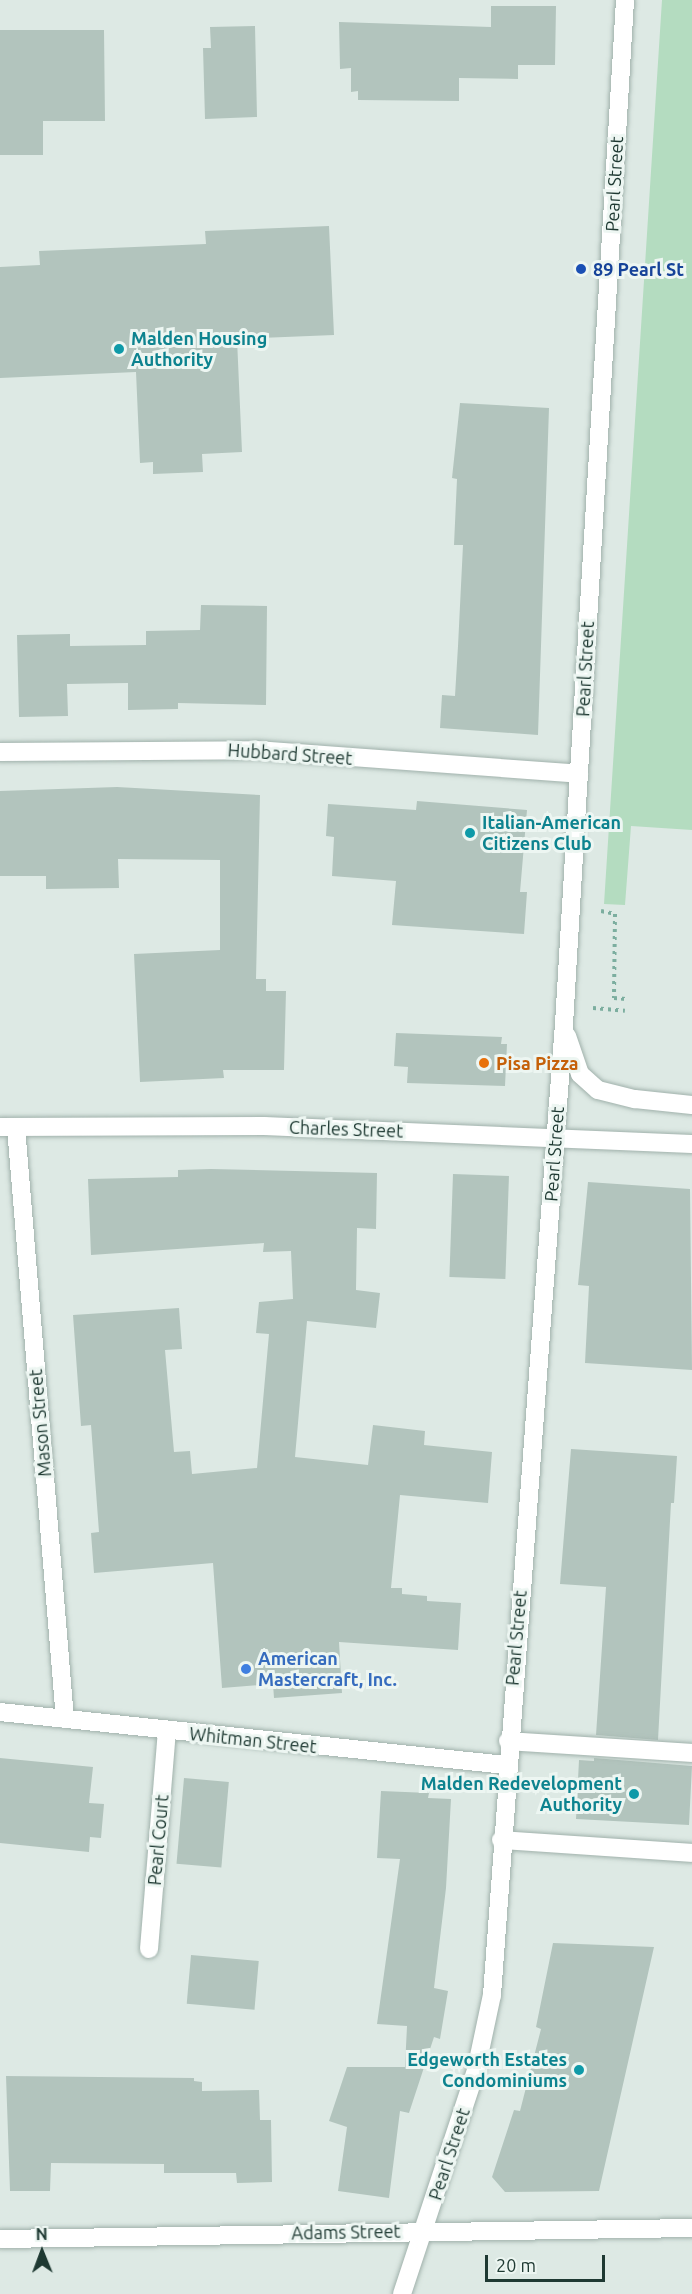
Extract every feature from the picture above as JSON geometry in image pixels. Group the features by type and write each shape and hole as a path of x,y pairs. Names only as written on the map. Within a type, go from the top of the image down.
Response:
{"street":[{"name":"Pearl Street","path":"402,2294 476,2070 488,2021 556,1138 625,0"},
{"name":"Hubbard Street","path":"0,752 256,750 579,774"},
{"path":"564,1006 568,1041 576,1067 587,1082 611,1095 692,1105"},
{"name":"Charles Street","path":"8,1127 264,1126 692,1144"},
{"name":"Mason Street","path":"8,1127 65,1719"},
{"name":"Whitman Street","path":"0,1713 506,1765"},
{"name":"Pearl Court","path":"149,1949 167,1731"},
{"path":"508,1741 692,1753"},
{"path":"501,1840 692,1853"},
{"name":"Adams Street","path":"0,2239 692,2228"}],"path":[{"path":"595,910 615,914 614,998 626,999"},
{"path":"595,1009 625,1011"}],"green space":[{"path":"662,0 692,0 692,830 631,826 625,905 604,904"}],"building":[{"path":"491,6 556,6 555,65 518,65 518,79 459,78 459,101 358,100 358,91 351,92 351,68 340,69 339,22 491,27"},
{"path":"255,26 257,117 205,119 203,48 211,48 210,27"},
{"path":"0,30 104,30 105,121 43,121 43,155 0,155"},
{"name":"Malden Housing Authority","path":"329,226 334,335 237,339 242,452 202,454 203,472 153,474 153,462 140,463 136,372 0,378 0,267 40,265 39,251 206,244 205,231"},
{"path":"460,403 549,408 538,735 440,728 442,695 455,696 463,545 454,545 457,479 452,478"},
{"path":"201,605 267,606 266,705 178,703 178,709 128,710 128,683 67,684 68,716 19,717 17,635 70,634 70,646 146,645 146,631 200,630"},
{"path":"117,787 260,795 256,979 266,979 266,991 286,991 284,1070 223,1070 224,1078 140,1082 134,954 220,950 220,860 118,859 119,888 46,889 46,876 0,876 0,791"},
{"path":"417,801 527,810 520,892 527,892 524,934 392,925 396,881 332,876 334,837 326,836 328,804 416,810"},
{"path":"396,1033 502,1037 501,1044 507,1044 505,1086 407,1083 408,1067 394,1066"},
{"path":"178,1170 377,1173 376,1229 357,1228 356,1290 380,1293 376,1328 307,1321 295,1457 368,1465 373,1425 425,1431 424,1445 492,1452 488,1503 400,1495 391,1588 402,1588 402,1594 427,1596 427,1601 461,1603 458,1650 339,1642 342,1693 274,1698 273,1684 222,1688 213,1563 94,1573 91,1533 99,1532 91,1425 81,1426 73,1315 179,1308 182,1349 165,1350 174,1452 190,1451 192,1474 257,1468 269,1334 256,1333 259,1302 293,1299 291,1251 263,1252 264,1243 91,1255 88,1179 178,1177"},
{"path":"453,1174 509,1176 505,1279 449,1277"},
{"path":"588,1182 690,1189 692,1370 585,1363 589,1286 578,1285"},
{"path":"571,1449 677,1456 674,1503 671,1503 658,1740 596,1735 606,1587 560,1584"},
{"path":"0,1758 93,1767 89,1803 104,1804 101,1838 90,1837 89,1852 0,1843"},
{"name":"Malden Redevelopment Authority","path":"594,1758 692,1766 689,1825 576,1819 579,1760 594,1761"},
{"path":"184,1778 229,1782 221,1868 177,1864"},
{"path":"381,1791 429,1793 428,1798 451,1799 446,1888 434,1988 448,1991 440,2039 434,2037 409,2113 400,2111 389,2198 338,2191 347,2127 329,2121 347,2067 405,2067 407,2026 377,2024 400,1859 377,1858"},
{"name":"Edgeworth Estates Condominiums","path":"553,1943 654,1947 599,2191 505,2192 492,2177 514,2110 520,2111 541,2029 536,2027"},
{"path":"191,1955 259,1961 254,2010 187,2004"},
{"path":"6,2076 194,2078 194,2081 202,2082 202,2091 259,2090 260,2120 271,2120 272,2182 237,2183 236,2173 164,2173 164,2164 51,2163 50,2191 10,2191"}],"place":[{"name":"89 Pearl St","path":"581,269"},
{"name":"Malden Housing Authority","path":"119,349"},
{"name":"Italian-American Citizens Club","path":"470,833"},
{"name":"Pisa Pizza","path":"484,1063"},
{"name":"American Mastercraft, Inc.","path":"246,1669"},
{"name":"Malden Redevelopment Authority","path":"634,1794"},
{"name":"Edgeworth Estates Condominiums","path":"579,2070"}]}
